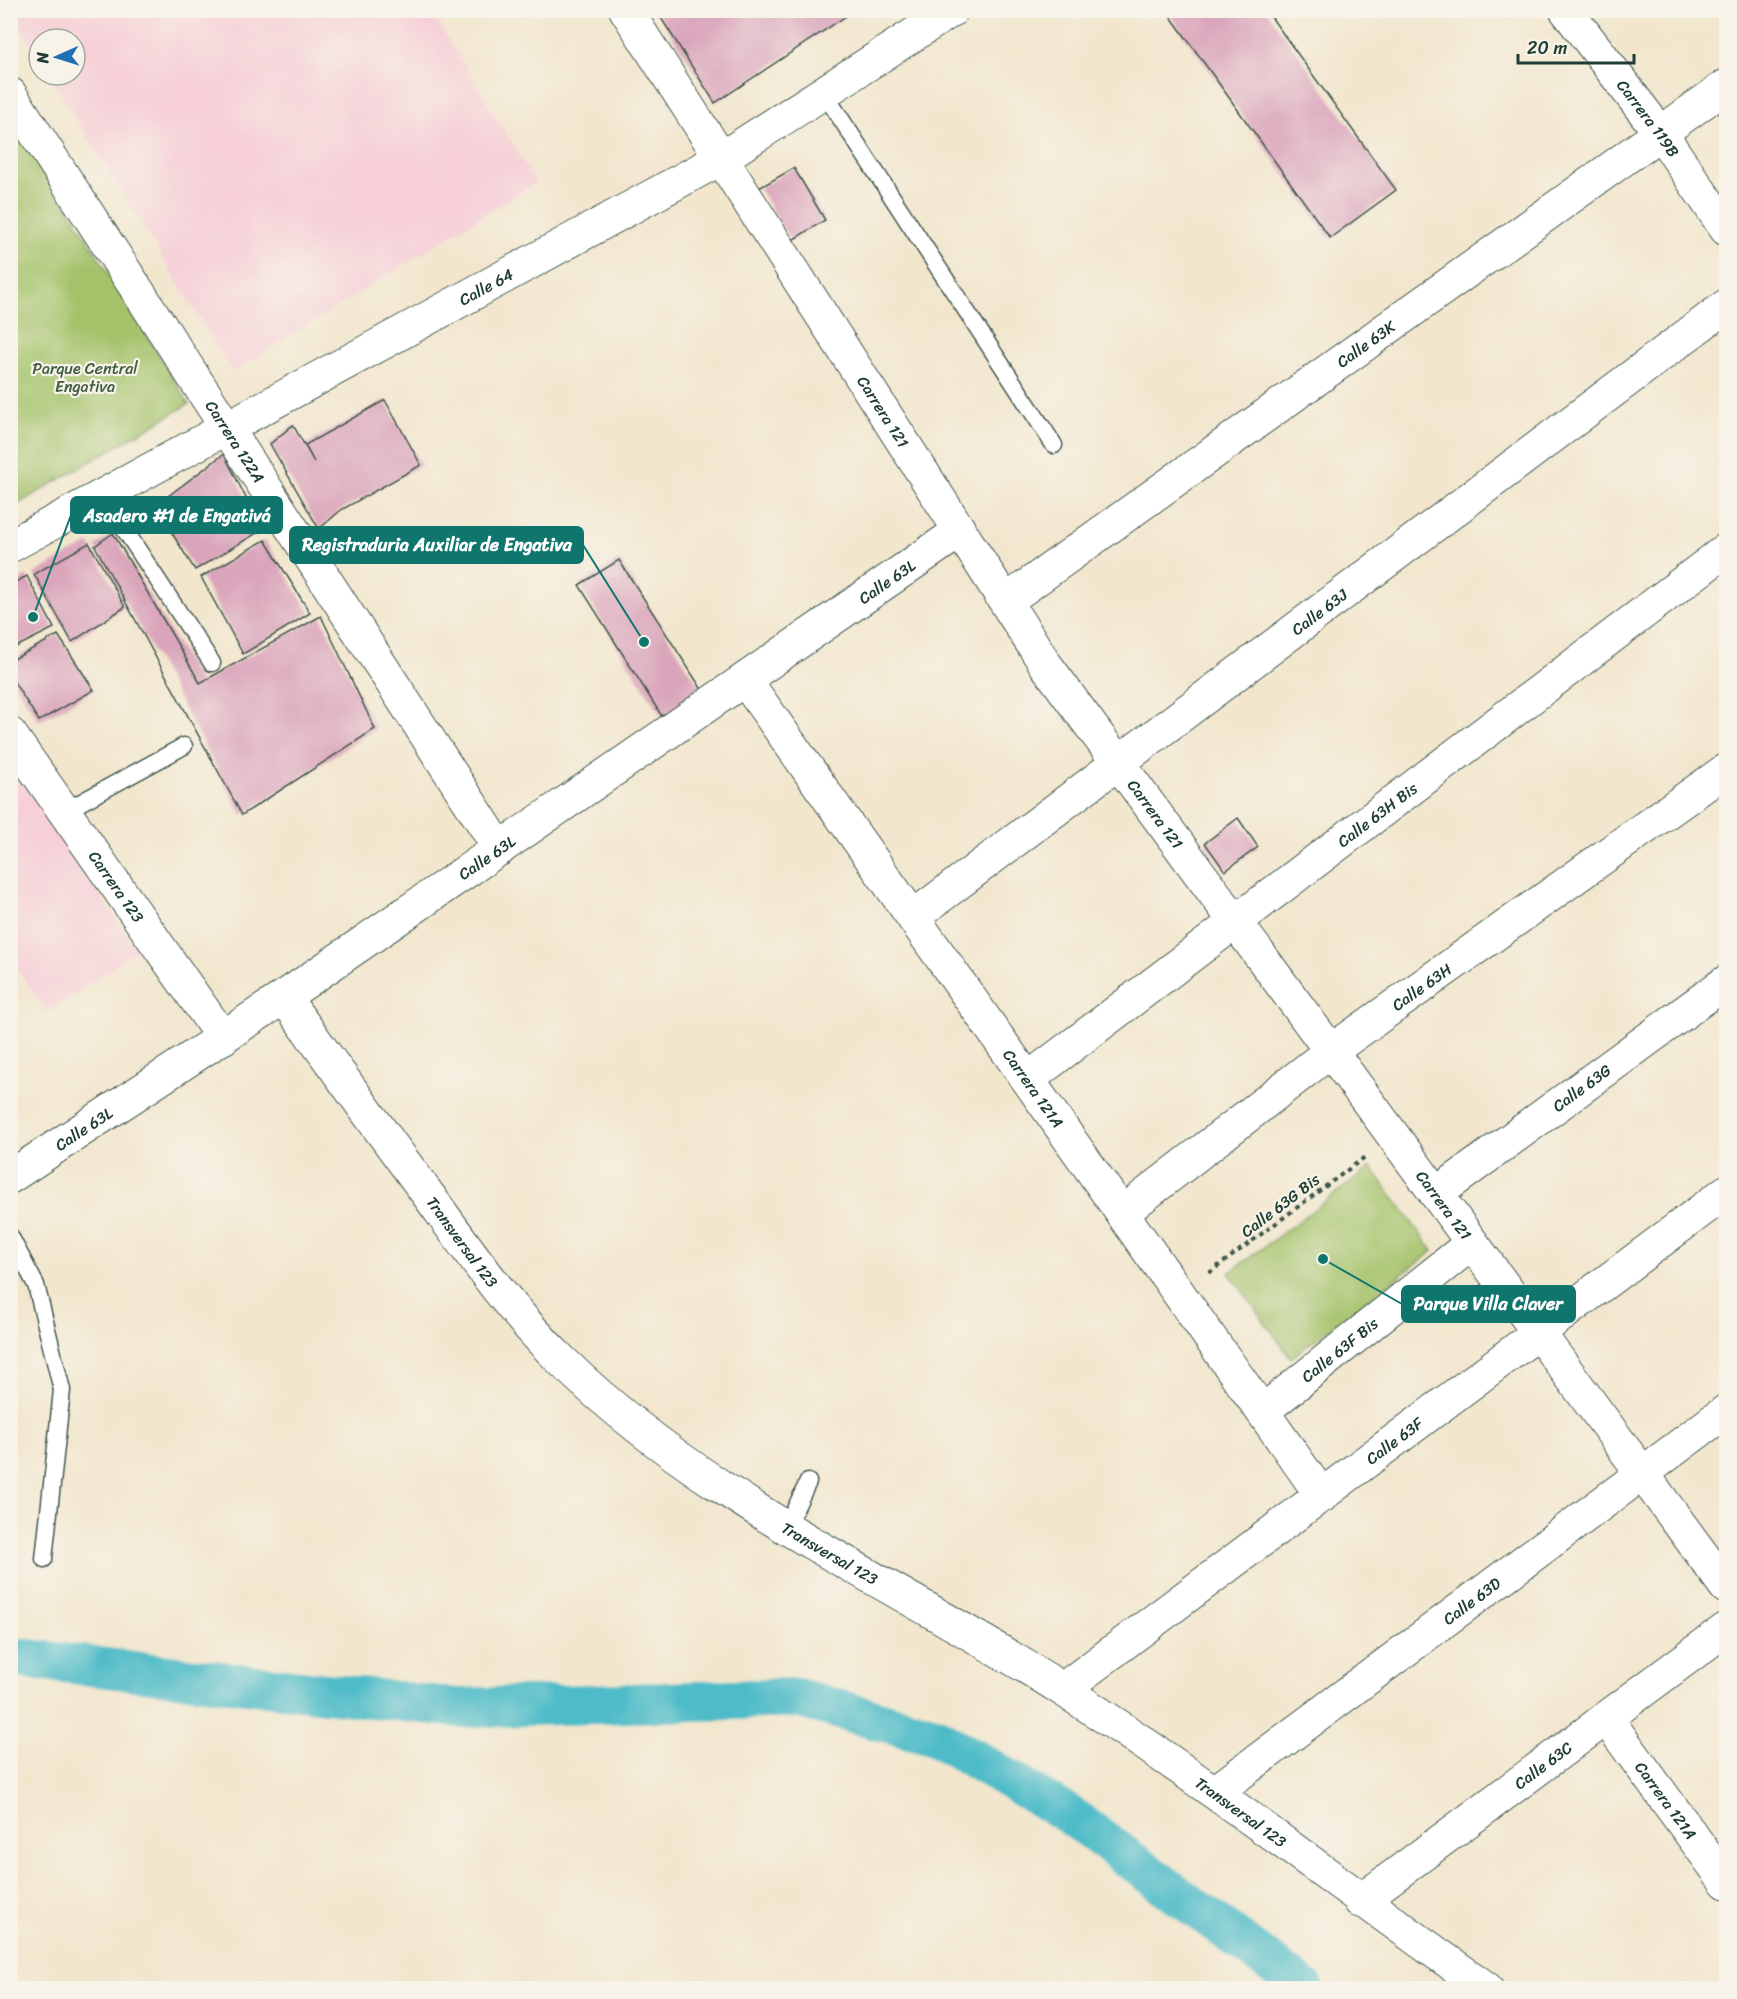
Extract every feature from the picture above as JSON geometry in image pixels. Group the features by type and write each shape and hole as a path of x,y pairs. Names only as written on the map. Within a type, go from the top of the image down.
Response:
{"street":[{"name":"Carrera 121","path":"626,10 1046,665 1726,1587"},
{"name":"Calle 64","path":"10,546 720,159 952,10"},
{"name":"Carrera 119B","path":"1566,10 1662,135 1726,229"},
{"name":"Calle 63K","path":"1006,601 1662,135 1726,86"},
{"name":"Carrera 122A","path":"10,94 500,849"},
{"name":"Calle 63J","path":"913,917 1726,306"},
{"name":"Calle 63L","path":"10,1177 284,998 960,531"},
{"name":"Calle 63H Bis","path":"1028,1079 1726,550"},
{"name":"Carrera 121A","path":"745,680 1322,1496"},
{"name":"Carrera 123","path":"10,734 223,1038"},
{"name":"Calle 63H","path":"1122,1213 1331,1051 1726,770"},
{"name":"Calle 63G","path":"1436,1194 1726,982"},
{"name":"Transversal 123","path":"284,998 498,1291 562,1361 636,1427 706,1480 1063,1689 1215,1792 1360,1901 1486,1989"},
{"name":"Calle 63F","path":"1063,1689 1726,1192"},
{"name":"Calle 63F Bis","path":"1263,1411 1472,1243"},
{"name":"Calle 63D","path":"1215,1792 1726,1411"},
{"name":"Calle 63C","path":"1360,1901 1726,1629"},
{"name":"Carrera 121A","path":"1606,1718 1726,1882"}],"lane":[{"path":"824,93 1054,445"},
{"path":"102,495 212,663"},
{"path":"65,811 184,746"},
{"path":"10,1236 36,1285 62,1390 44,1559"},
{"path":"786,1528 808,1482"}],"path":[{"name":"Calle 63G Bis","path":"1180,1294 1393,1134"}],"shaded area":[{"path":"11,10 431,11 536,182 233,372 56,87 87,87 87,27 27,27 27,38"},
{"path":"10,760 137,950 47,1013 11,960"}],"green space":[{"name":"Parque Central Engativa","path":"10,113 189,404 11,508 10,508"},
{"path":"1371,1167 1433,1251 1291,1358 1229,1273"}],"building":[{"path":"656,10 855,10 715,103"},
{"path":"1166,10 1266,10 1396,190 1330,238"},
{"path":"794,168 825,220 791,241 759,188"},
{"path":"385,400 421,465 341,510 319,529 270,444 293,425 314,462 305,445"},
{"path":"224,454 262,530 195,570 155,506"},
{"path":"113,533 200,683 321,616 375,729 242,815 95,546"},
{"path":"265,540 310,613 243,654 201,577"},
{"path":"89,543 125,607 72,642 34,574"},
{"path":"619,560 708,699 668,726 579,585"},
{"path":"27,576 54,628 10,650 10,585"},
{"path":"58,635 94,690 39,721 10,676 10,661"},
{"path":"1238,818 1258,847 1225,871 1205,843"}],"waterway":[{"path":"10,1657 458,1708 797,1698 935,1736 1071,1816 1304,1988"}],"place":[{"name":"Asadero #1 de Engativá","path":"33,617"},
{"name":"Registraduria Auxiliar de Engativa","path":"644,642"},
{"name":"Parque Villa Claver","path":"1323,1259"}]}
